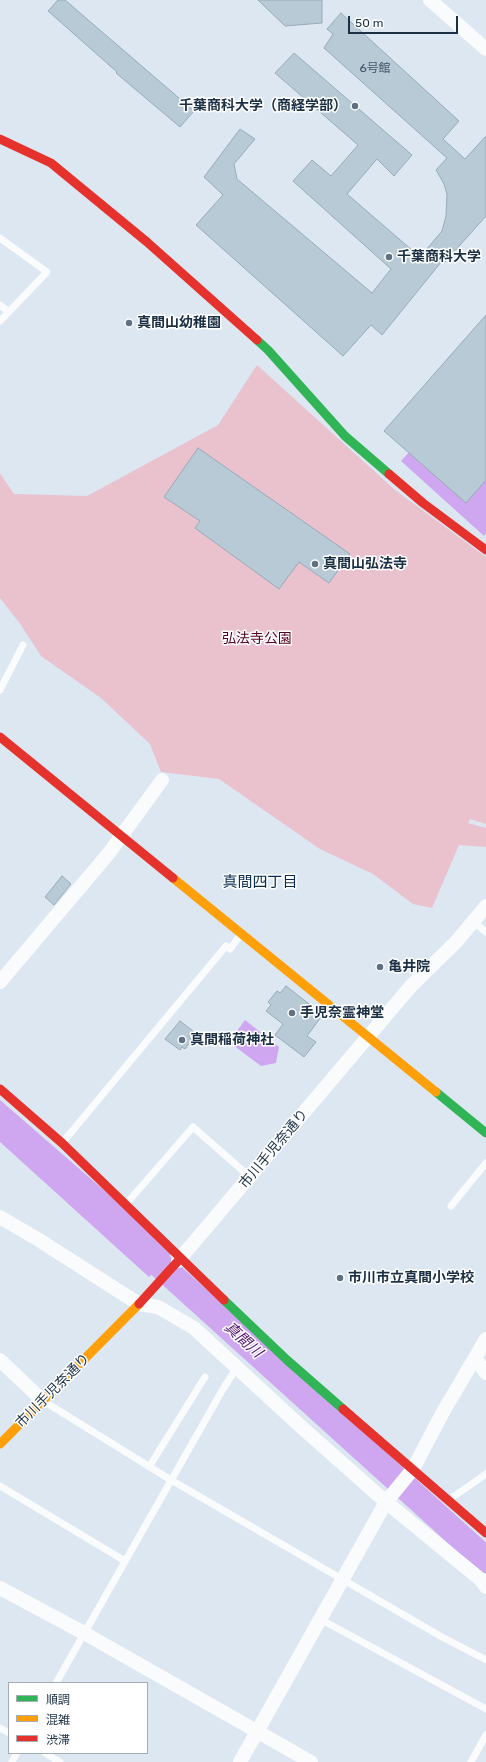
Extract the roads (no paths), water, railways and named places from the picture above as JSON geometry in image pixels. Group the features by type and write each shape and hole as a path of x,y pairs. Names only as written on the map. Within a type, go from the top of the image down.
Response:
{"street":[{"path":"430,0 486,49"},
{"path":"0,139 50,163 146,242 268,350 345,436 422,503 486,550"},
{"path":"0,737 243,933 486,1133"},
{"path":"0,982 108,853 162,780"},
{"name":"市川手児奈通り","path":"0,1444 157,1286 411,986 456,942 486,906"},
{"path":"0,1089 62,1143 126,1204 180,1259 287,1360 486,1533"},
{"path":"0,1217 139,1304 158,1307 194,1328 386,1502 480,1579 486,1586"},
{"path":"240,1762 386,1502 413,1469 443,1412 486,1339"},
{"path":"475,1358 486,1373"},
{"path":"0,1360 43,1401"},
{"path":"0,1588 84,1633 311,1762"}],"lane":[{"path":"0,238 47,272 0,321"},
{"path":"0,305 9,312"},
{"path":"0,690 23,645"},
{"path":"473,921 486,932"},
{"path":"62,1143 226,946 230,950 243,933"},
{"path":"126,1204 193,1127 250,1177"},
{"path":"451,1206 486,1163"},
{"path":"57,1682 223,1389 237,1367"},
{"path":"149,1467 206,1377"},
{"path":"43,1401 171,1480 343,1580 486,1660"},
{"path":"448,1500 486,1474"},
{"path":"0,1486 125,1561"},
{"path":"320,1620 486,1709"},
{"path":"471,1762 486,1735"},
{"path":"47,1754 60,1762"}],"waterway":[{"name":"真間川","path":"149,1255 486,1560"}],"place":[{"name":"千葉商科大学（商経学部）","path":"355,106"},
{"name":"千葉商科大学","path":"389,257"},
{"name":"真間山幼稚園","path":"129,323"},
{"name":"真間山弘法寺","path":"315,564"},
{"name":"亀井院","path":"380,967"},
{"name":"手児奈霊神堂","path":"292,1013"},
{"name":"真間稲荷神社","path":"182,1040"},
{"name":"市川市立真間小学校","path":"340,1278"}],"district":[{"name":"真間四丁目","path":"260,883"}],"park label":[{"name":"弘法寺公園","path":"257,639"}]}
